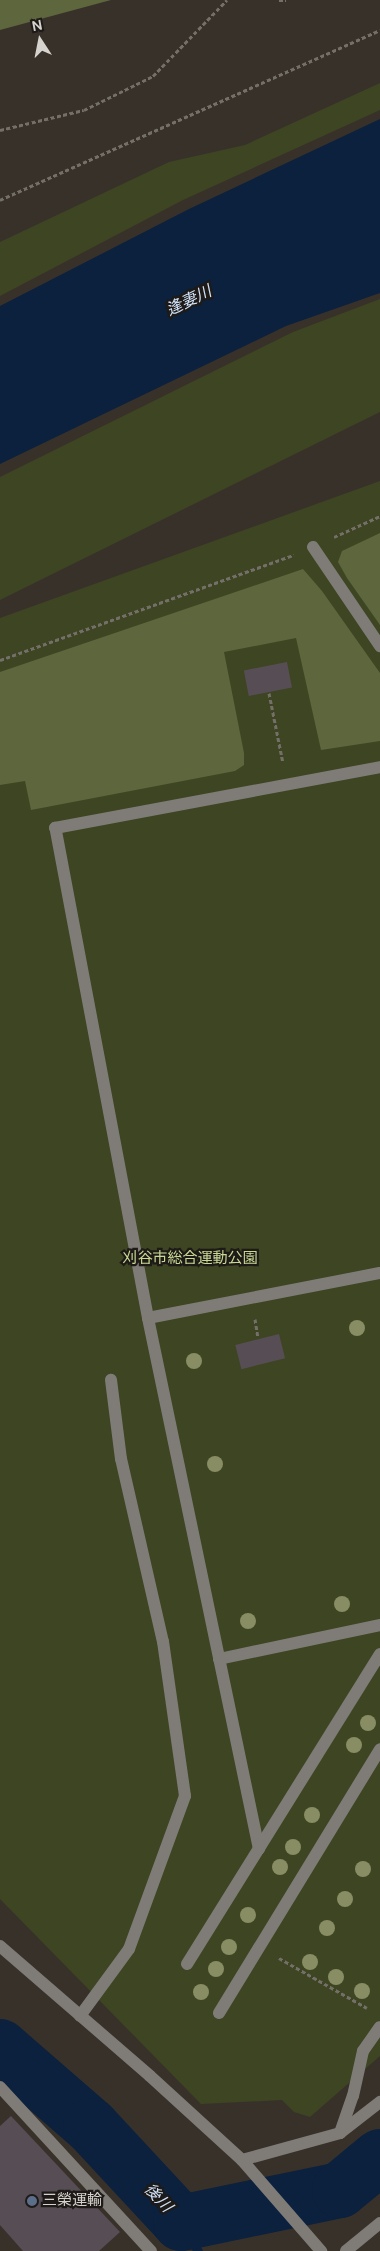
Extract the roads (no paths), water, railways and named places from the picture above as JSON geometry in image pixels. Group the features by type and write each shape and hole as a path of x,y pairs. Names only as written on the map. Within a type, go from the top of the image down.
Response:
{"street":[{"path":"313,547 380,646"},
{"path":"259,1850 148,1318 55,828 380,767"},
{"path":"148,1318 380,1273"},
{"path":"80,2016 129,1949 185,1796 163,1642 121,1459 111,1380"},
{"path":"219,1659 380,1625"},
{"path":"187,1964 380,1654"},
{"path":"218,2013 380,1749"},
{"path":"0,1946 150,2076 255,2172 320,2250"},
{"path":"340,2133 353,2096 363,2051 380,2026"},
{"path":"0,2087 151,2251"},
{"path":"242,2160 340,2133 380,2102"},
{"path":"346,2251 380,2223"}],"water":[{"name":"逢妻川","path":"380,119 380,293 286,326 0,464 0,306 189,209"}],"waterway":[{"name":"後川","path":"0,2047 91,2126 181,2223 340,2190 380,2157"},
{"path":"181,2223 198,2251"}],"place":[{"name":"三榮運輸","path":"32,2201"}],"park label":[{"name":"刈谷市総合運動公園","path":"190,1259"}]}
